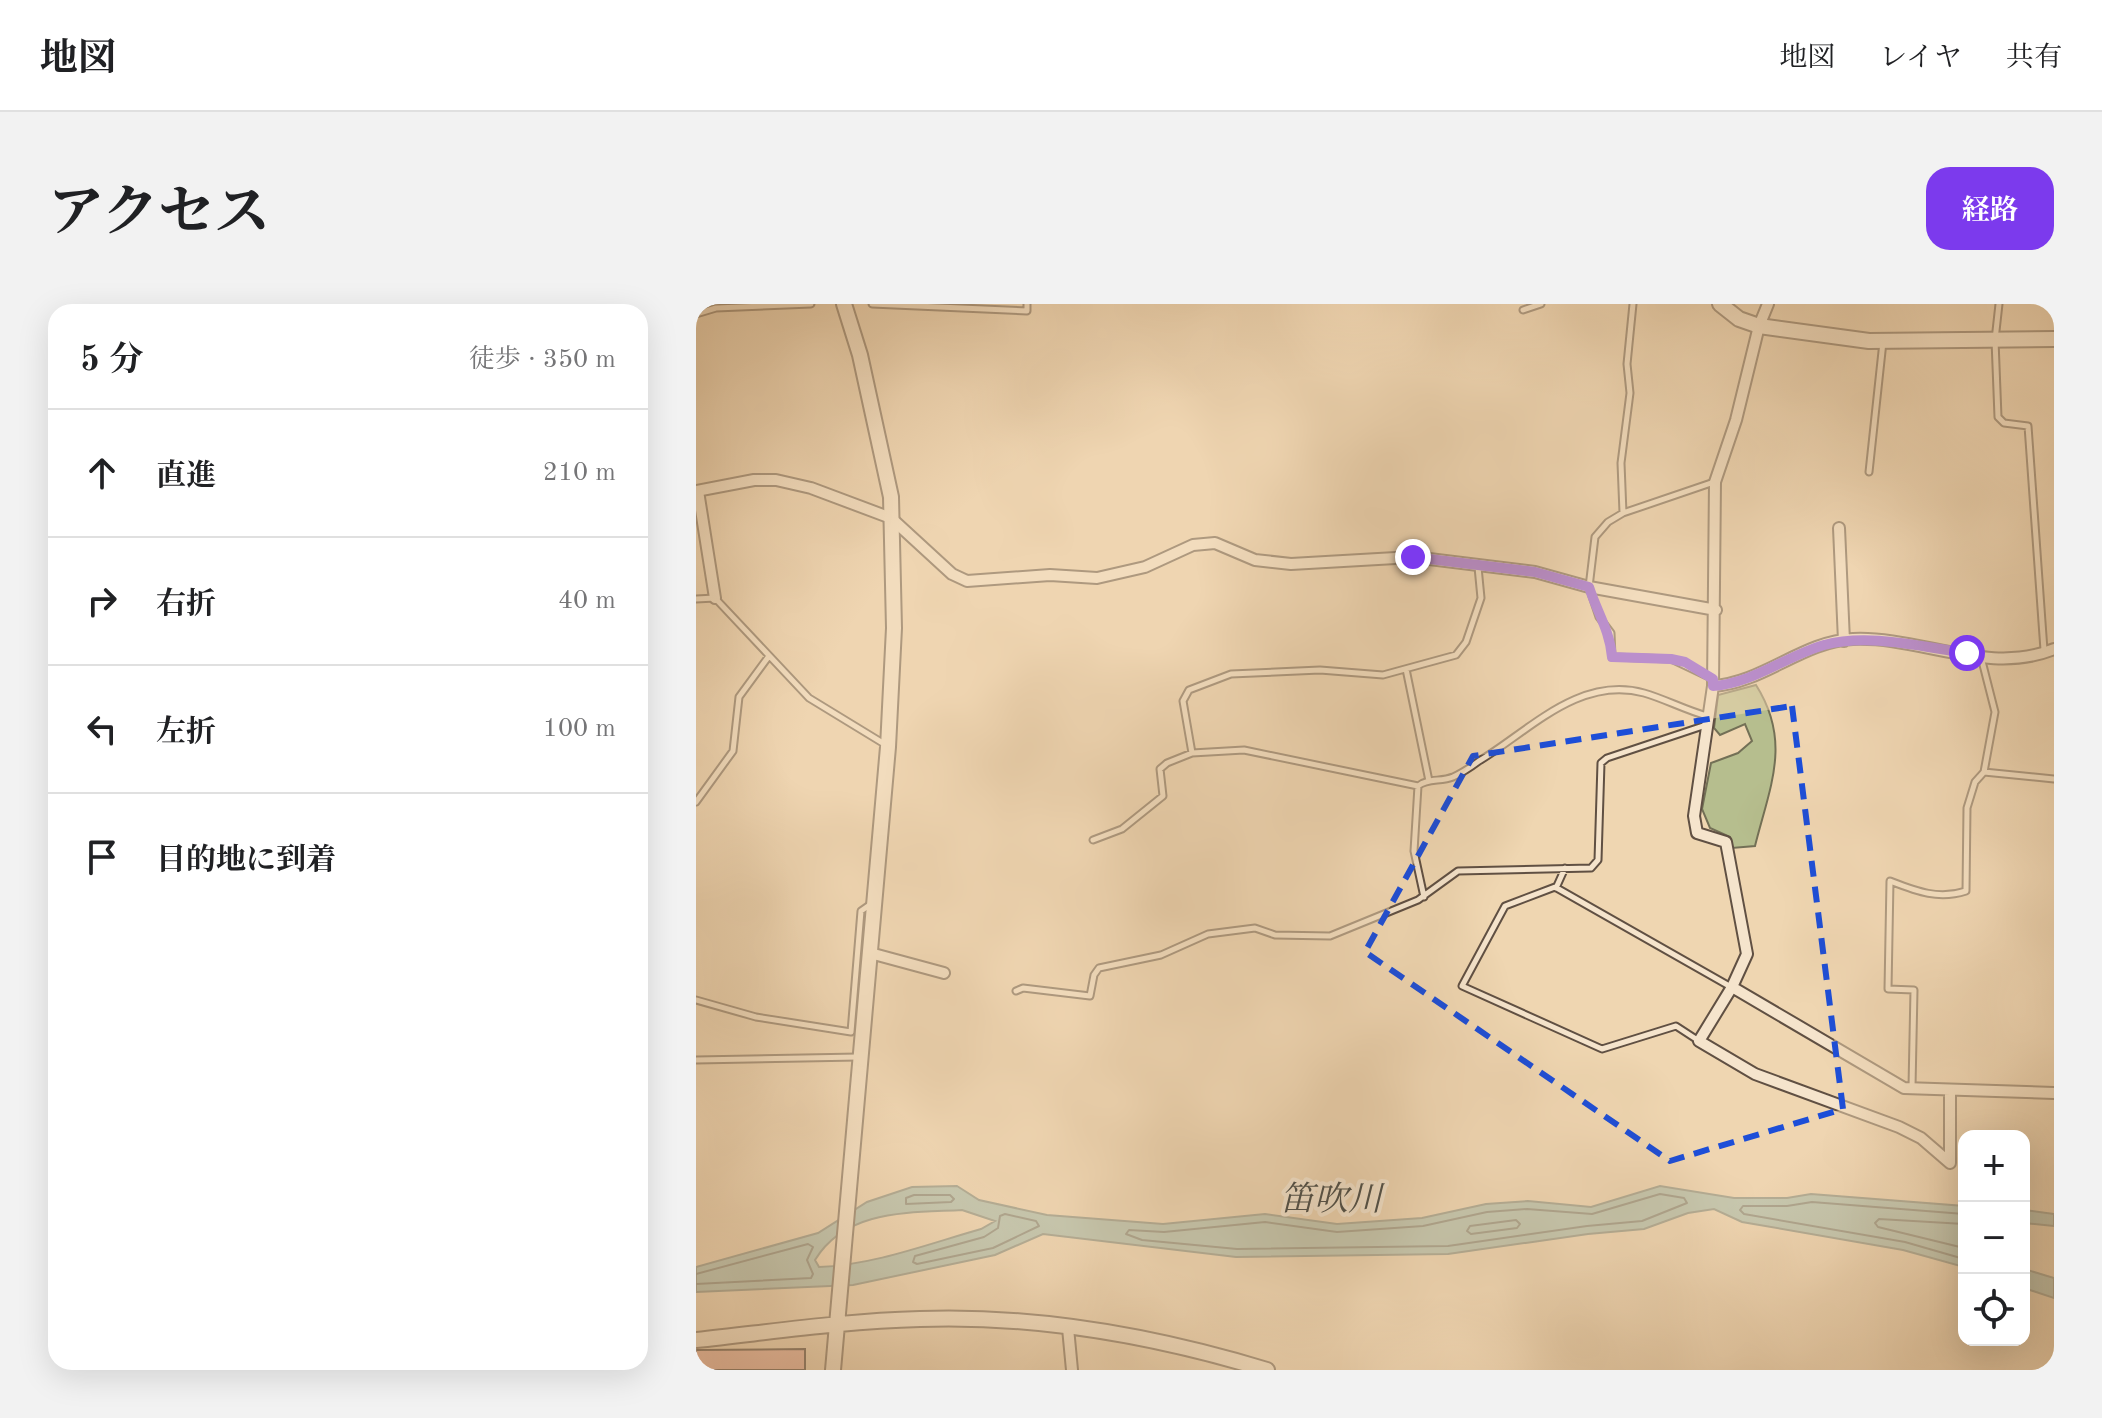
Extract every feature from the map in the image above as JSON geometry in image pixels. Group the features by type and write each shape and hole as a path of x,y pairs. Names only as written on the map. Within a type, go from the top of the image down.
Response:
{"street":[{"path":"833,1370 863,1057 888,747 894,628 891,518 882,453 844,304"},
{"path":"1720,304 1739,319 1759,326 1883,341 2054,339"},
{"path":"1768,304 1759,326 1736,420 1715,482 1713,682 1694,827 1703,836 1726,842 1747,954 1732,987 1699,1041 1755,1074 1899,1127 1921,1138 1950,1163 1950,1091"},
{"path":"715,598 697,491 776,480 855,502 891,518 952,574 981,582 1050,575 1097,578 1145,567 1193,545 1215,543 1255,560 1291,564 1413,557 1535,572 1589,587 1716,610"},
{"path":"1839,528 1844,641"},
{"path":"1713,682 1761,674 1821,646 1844,641 2003,661 2049,651"},
{"path":"870,953 944,973"},
{"path":"1732,987 1904,1088 2054,1093"},
{"path":"696,1340 837,1319 1010,1321 1178,1346 1267,1370"},
{"path":"1068,1328 1072,1370"}],"lane":[{"path":"696,314 716,308 811,304"},
{"path":"872,304 1027,311 1027,304"},
{"path":"1523,310 1541,304"},
{"path":"1623,513 1621,463 1630,393 1627,364 1633,304"},
{"path":"1999,304 1995,340 1998,417 2004,423 2028,426 2049,651"},
{"path":"1869,472 1883,341"},
{"path":"1713,682 1685,662 1612,657 1611,633 1599,617 1589,587 1595,537 1623,513 1715,482"},
{"path":"1192,753 1184,695 1222,676 1320,670 1383,675 1461,652 1481,598 1478,566"},
{"path":"696,599 715,598 823,708 888,747"},
{"path":"696,802 733,751 739,697 769,656"},
{"path":"1912,1089 1914,990 1888,989 1890,881 1929,895 1952,896 1966,891 1967,808 1975,782 1984,772 1995,712 1981,656"},
{"path":"1406,669 1429,781"},
{"path":"1093,840 1122,829 1163,796 1160,769 1192,753 1244,750 1418,786 1453,777 1518,738 1563,702 1574,698 1616,692 1643,693 1707,721"},
{"path":"1016,991 1023,988 1090,996 1094,975 1099,968 1161,955 1208,934 1255,928 1275,935 1330,936 1424,897 1458,871 1591,868 1598,860 1601,763 1607,758 1707,721"},
{"path":"1984,772 2054,779"},
{"path":"1418,786 1414,851 1424,897"},
{"path":"1565,868 1556,888 1505,906 1462,986 1602,1049 1676,1026 1699,1041"},
{"path":"1556,888 1732,987"},
{"path":"696,1000 756,1017 851,1032 861,911 875,902"},
{"path":"696,1060 863,1057"}],"highlighted area":[{"path":"1792,706 1843,1109 1670,1161 1365,952 1473,756"}],"green space":[{"path":"1756,685 1773,726 1775,764 1755,846 1732,848 1730,837 1710,828 1702,809 1711,763 1738,753 1752,741 1745,724 1720,735 1714,728 1718,695"}],"water":[{"path":"957,1186 979,1200 1047,1215 1163,1224 1265,1214 1337,1224 1422,1218 1486,1204 1528,1201 1591,1207 1660,1186 1734,1198 1787,1198 1811,1194 1958,1206 1958,1265 1903,1250 1742,1222 1714,1209 1688,1213 1644,1229 1448,1254 1236,1257 1043,1234 995,1255 853,1285 696,1292 696,1267 818,1233 867,1202 912,1187","holes":["962,1210 995,1221 981,1229 880,1258 819,1267 815,1260 828,1243 844,1231 880,1217"]},
{"path":"2030,1211 2054,1214 2054,1226 2030,1224"},
{"path":"2030,1271 2054,1278 2054,1298 2030,1290"}],"building":[{"path":"805,1349 805,1370 696,1370 696,1350"}],"route":[{"path":"1413,557 1535,572 1589,587 1599,617 1611,633 1612,657 1685,662 1713,679 1713,686 1761,674 1821,646 1853,639 1967,653"}],"water label":[{"name":"笛吹川","path":"1331,1201"}]}
